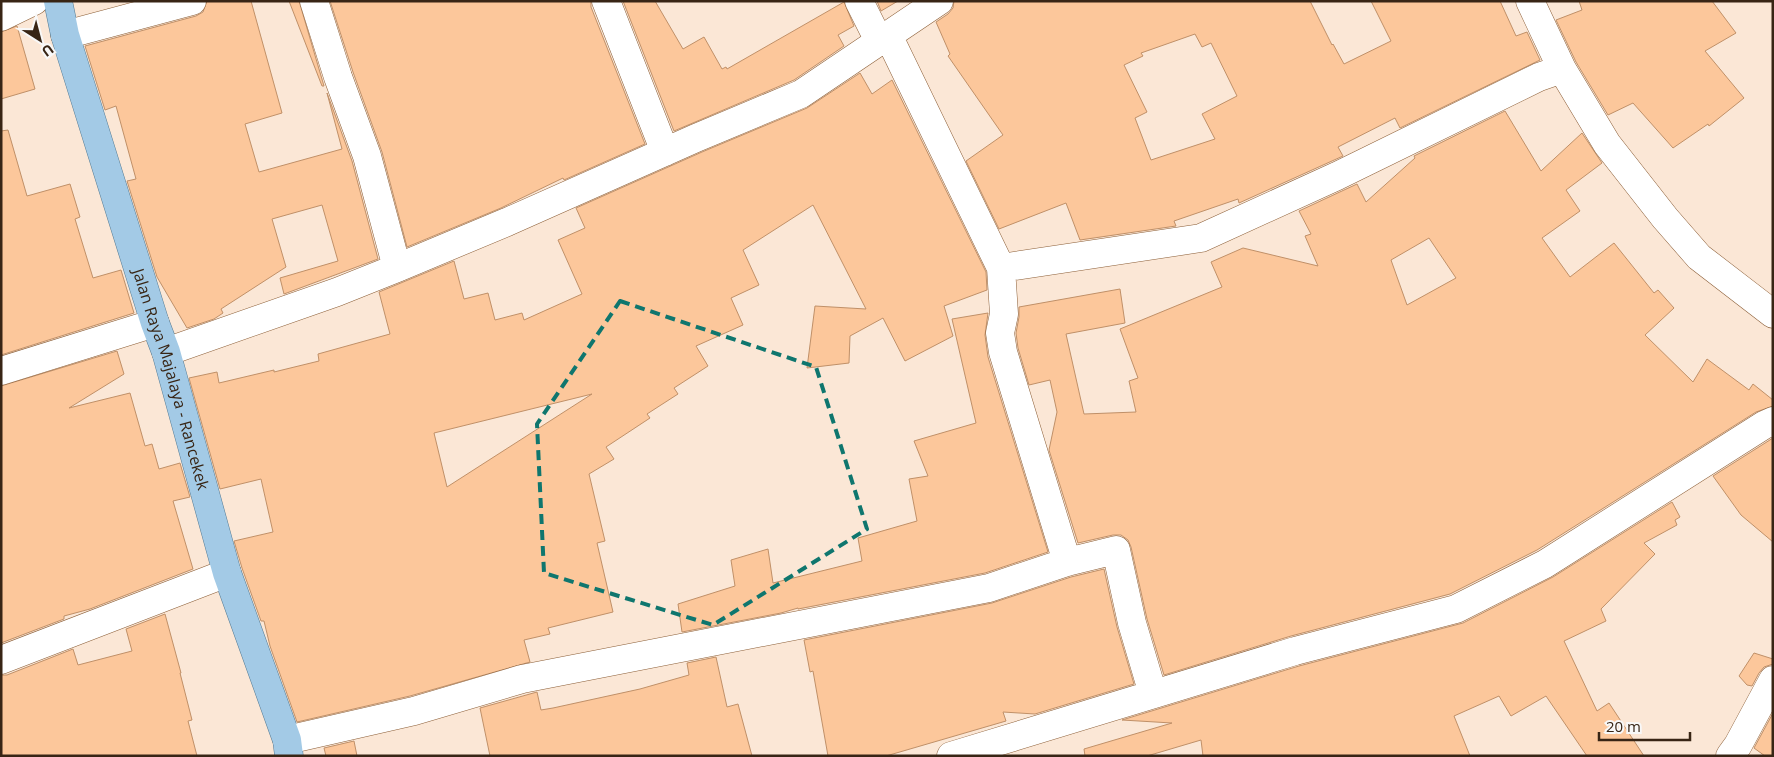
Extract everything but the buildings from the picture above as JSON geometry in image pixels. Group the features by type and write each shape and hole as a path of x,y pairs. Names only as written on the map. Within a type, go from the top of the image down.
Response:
{"main road":[{"name":"Jalan Raya Majalaya - Rancekek","path":"58,1 65,35 155,323 166,352 227,573 288,748"}],"street":[{"path":"1,17 34,1"},
{"path":"65,35 192,1"},
{"path":"314,1 338,77 367,156 397,268"},
{"path":"606,1 665,152"},
{"path":"859,1 883,38 1001,268 1004,314 1000,333 1003,352 1067,562"},
{"path":"166,352 337,292 397,268 801,94 939,1"},
{"path":"1530,1 1552,73 1607,144 1698,257 1773,314"},
{"path":"1001,268 1201,238 1552,73"},
{"path":"1,371 155,323"},
{"path":"951,756 1295,651 1456,609 1545,564 1773,421"},
{"path":"288,748 522,679 989,588 1067,562 1116,550 1134,630 1153,694"},
{"path":"1,660 227,573"},
{"path":"1730,756 1738,745 1773,680"}],"highlighted area":[{"path":"620,301 816,367 867,529 713,625 544,573 537,424"}]}
